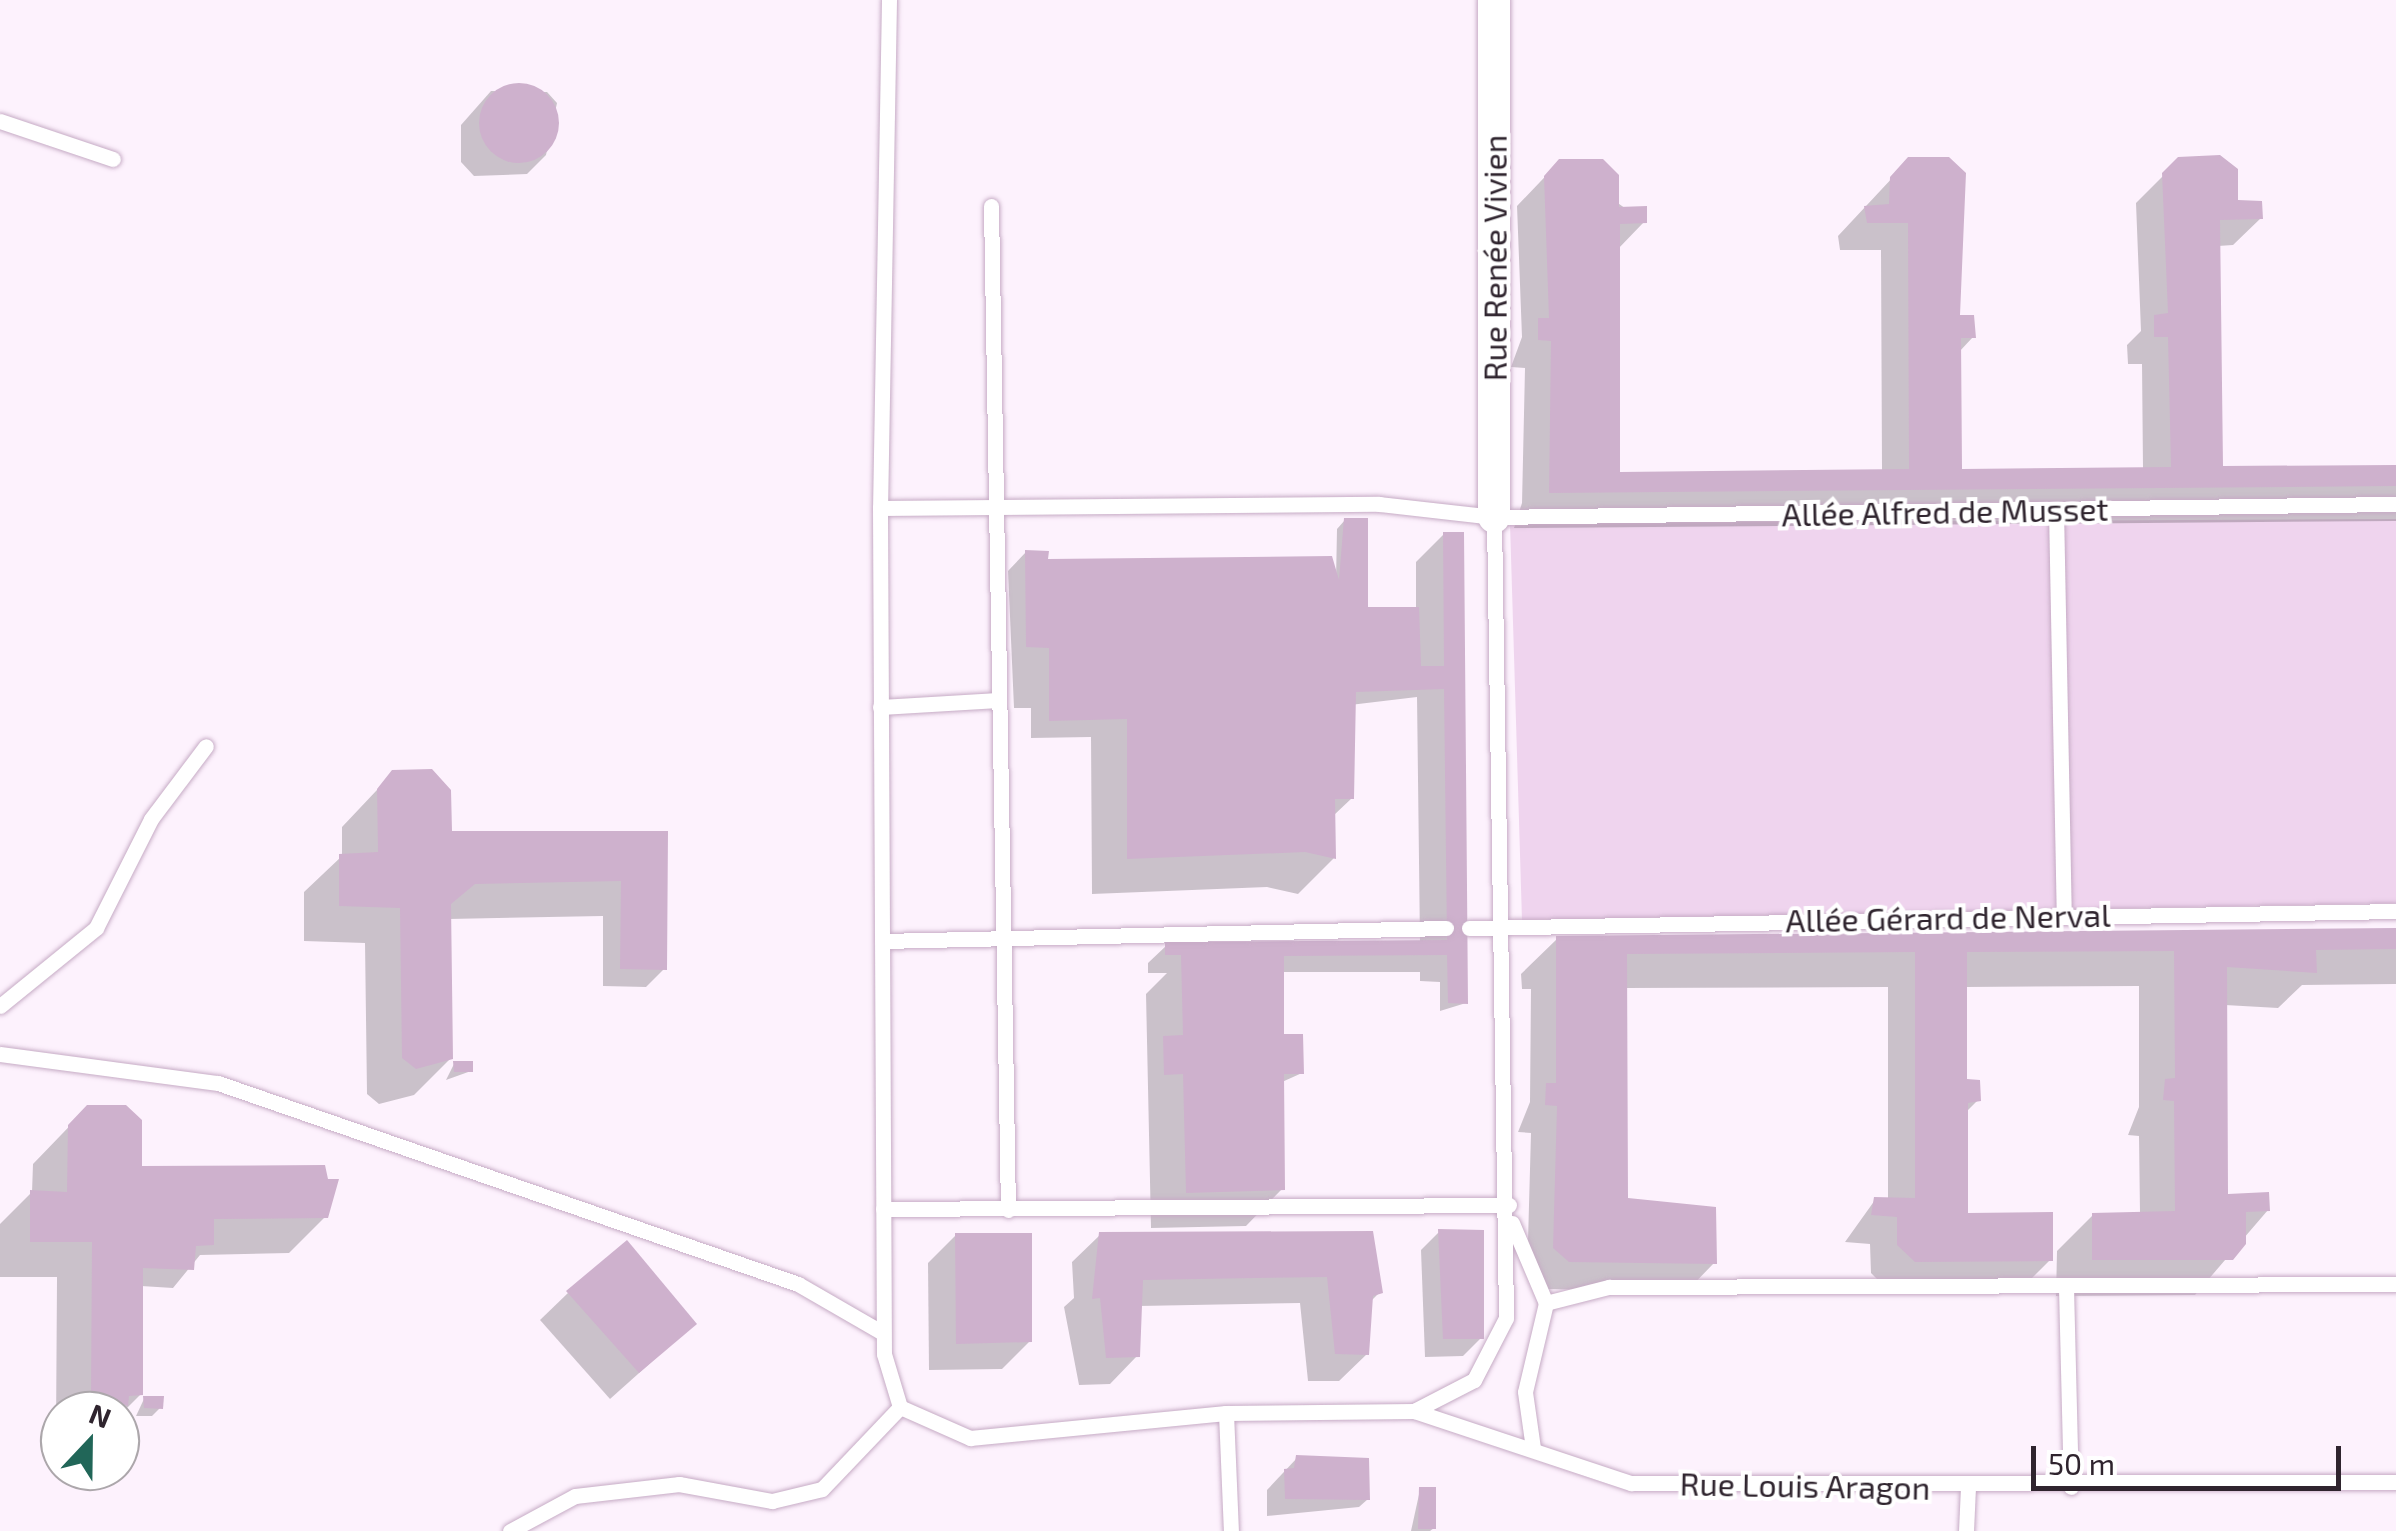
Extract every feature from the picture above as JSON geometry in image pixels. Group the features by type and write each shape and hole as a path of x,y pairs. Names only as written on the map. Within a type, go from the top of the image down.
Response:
{"street":[{"name":"Rue Renée Vivien","path":"1494,0 1494,517"}],"lane":[{"path":"510,1531 575,1496 678,1484 772,1502 822,1489 900,1407 884,1333 883,1209 880,508 889,0"},
{"path":"0,122 112,159"},
{"path":"991,206 1000,933 1008,1210"},
{"name":"Allée Alfred de Musset","path":"880,508 1379,504 1494,517 2396,504"},
{"path":"2056,509 2064,914"},
{"path":"1414,1411 1474,1380 1496,1346 1506,1318 1510,1212 1500,928 1494,517"},
{"path":"880,707 999,700"},
{"path":"0,1006 96,928 151,819 206,746"},
{"name":"Allée Gérard de Nerval","path":"1469,928 2064,914 2396,911"},
{"path":"882,941 1000,933 1446,928"},
{"path":"0,1054 218,1082 798,1284 884,1333"},
{"path":"883,1209 1510,1212"},
{"path":"1510,1212 1546,1304 1525,1392 1533,1448"},
{"path":"1546,1304 1609,1288 2396,1284"},
{"path":"2066,1287 2071,1487"},
{"name":"Rue Louis Aragon","path":"900,1407 970,1438 1226,1412 1414,1411 1631,1483 2071,1487 2396,1482"},
{"path":"1226,1412 1231,1531"},
{"path":"1966,1531 1968,1486"}],"shaded area":[{"path":"2396,519 2396,903 1522,920 1510,523"}],"building":[{"path":"511,83 527,83 548,94 559,123 548,152 527,163 511,163 497,157 485,145 479,131 479,115 485,101 497,89"},
{"path":"2220,155 2238,169 2238,200 2262,201 2263,219 2220,220 2223,466 2396,465 2396,486 1549,493 1551,341 1538,340 1538,318 1549,318 1544,176 1559,159 1603,159 1619,175 1619,207 1647,206 1647,223 1620,224 1620,472 1909,469 1908,223 1867,223 1864,206 1889,204 1890,177 1908,157 1949,157 1966,173 1960,315 1974,315 1976,338 1961,338 1962,469 2171,467 2168,337 2154,337 2154,315 2168,313 2162,173 2178,157"},
{"path":"1344,518 1368,518 1368,607 1419,607 1421,666 1444,666 1443,532 1464,532 1468,1004 1448,1003 1447,955 1284,956 1284,1034 1303,1034 1304,1074 1284,1074 1285,1190 1186,1193 1183,1074 1164,1075 1163,1036 1183,1035 1181,955 1165,955 1165,942 1447,940 1444,689 1356,692 1354,799 1335,799 1336,859 1305,852 1127,859 1127,719 1049,721 1049,648 1026,647 1025,550 1049,551 1048,559 1332,556 1339,580"},
{"path":"432,769 451,790 452,831 668,831 667,970 620,969 621,881 475,884 451,904 453,1059 416,1069 402,1058 400,908 339,906 339,854 378,852 377,789 392,770"},
{"path":"2396,928 2396,949 2316,950 2317,973 2227,967 2228,1194 2269,1192 2270,1211 2246,1212 2246,1244 2233,1260 2092,1260 2092,1213 2175,1211 2174,1101 2163,1100 2165,1079 2175,1078 2174,951 1967,952 1967,1079 1980,1080 1981,1101 1968,1103 1968,1213 2053,1212 2053,1261 1915,1262 1897,1245 1897,1217 1871,1215 1874,1197 1915,1198 1915,952 1627,954 1628,1198 1716,1207 1717,1264 1569,1262 1553,1248 1557,1106 1545,1105 1546,1083 1556,1083 1556,936"},
{"path":"453,1061 473,1061 473,1072 454,1072"},
{"path":"87,1105 126,1105 142,1120 142,1166 325,1165 328,1179 339,1179 328,1218 214,1219 214,1245 196,1246 194,1270 143,1268 143,1395 140,1391 91,1391 92,1242 30,1242 30,1190 67,1192 68,1125"},
{"path":"1438,1229 1484,1230 1484,1339 1443,1339"},
{"path":"1373,1231 1383,1293 1373,1296 1369,1355 1335,1354 1327,1277 1143,1280 1140,1357 1106,1358 1100,1298 1092,1299 1099,1232"},
{"path":"955,1233 1032,1233 1032,1342 956,1344"},
{"path":"627,1240 697,1324 639,1373 566,1291"},
{"path":"143,1396 164,1396 163,1409 144,1408"},
{"path":"1296,1455 1369,1458 1370,1500 1285,1499 1284,1469 1294,1468"},
{"path":"1419,1487 1436,1487 1436,1529 1418,1529"}]}
